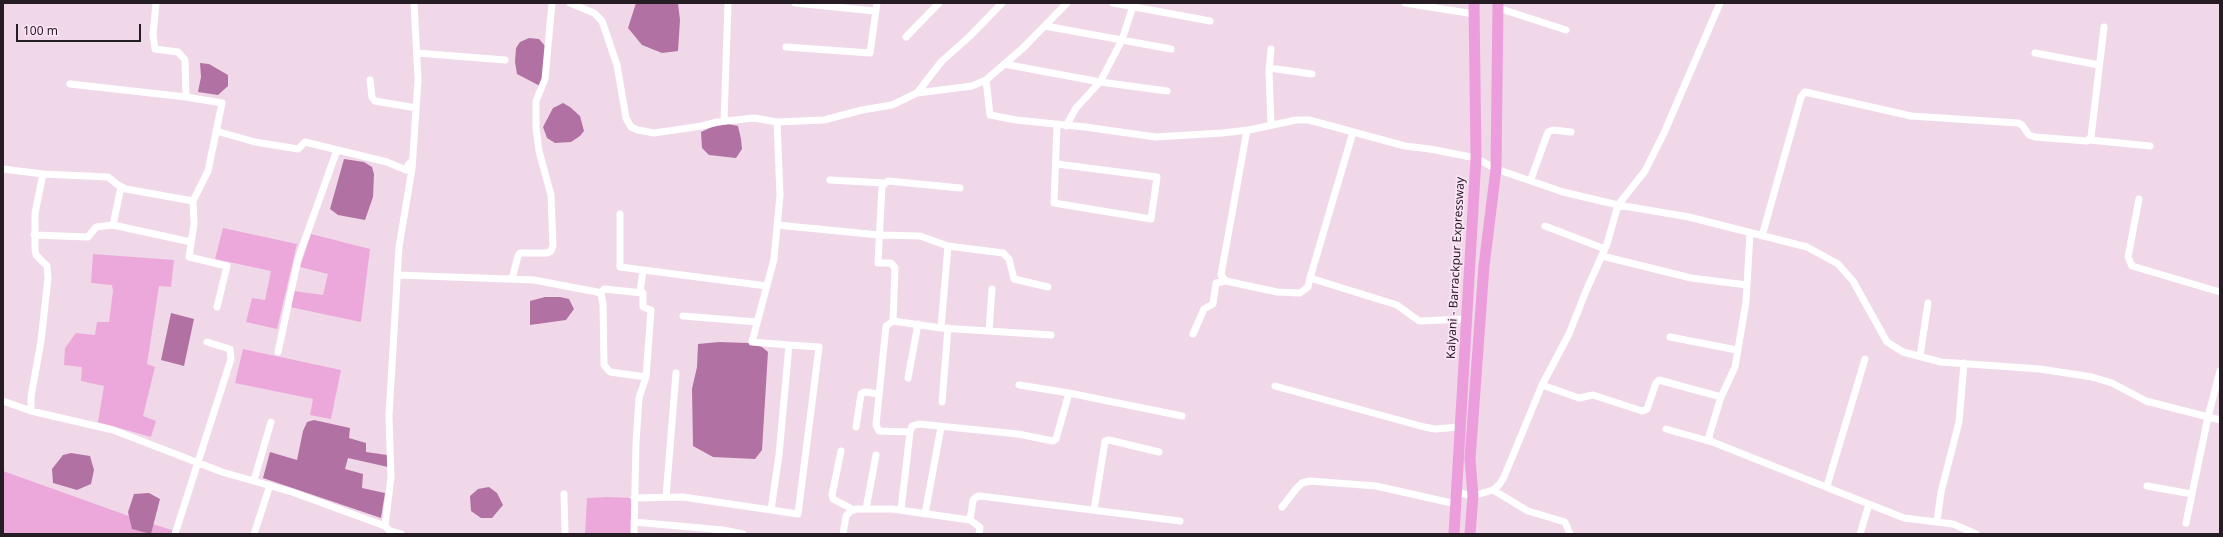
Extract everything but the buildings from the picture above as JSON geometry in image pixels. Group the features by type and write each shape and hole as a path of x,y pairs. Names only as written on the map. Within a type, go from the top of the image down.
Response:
{"highway":[{"path":"1470,534 1473,496 1470,459 1471,444 1484,266 1496,169 1498,5"},
{"name":"Kalyani - Barrackpur Expressway","path":"1454,534 1476,158 1474,9"}],"street":[{"path":"156,3 153,35 155,50 178,52 185,60 186,96"},
{"path":"385,526 391,478 389,416 399,247 412,161 416,108 417,53 414,3"},
{"path":"512,279 518,256 520,254 547,253 552,251 553,246 551,195 538,151 536,128 536,101 545,79 552,3"},
{"path":"570,3 594,13 602,21 617,65 626,118 631,127 654,133 724,121 754,118 777,122 824,120 862,110 892,105 917,93 972,86 986,80 1045,26 1067,3"},
{"path":"724,121 728,3"},
{"path":"795,3 875,11"},
{"path":"786,47 870,53 877,3"},
{"path":"906,37 939,3"},
{"path":"917,93 941,62 970,36 1002,3"},
{"path":"1113,3 1134,5 1210,20"},
{"path":"1405,3 1474,9"},
{"path":"1282,507 1302,483 1310,481 1370,485 1456,498 1473,496 1493,490 1499,485 1504,478 1542,385 1569,334 1603,252 1618,205 1645,171 1664,133 1720,3"},
{"path":"1066,126 1076,108 1100,82 1122,40 1134,5"},
{"path":"1498,5 1566,30"},
{"path":"1045,26 1171,49"},
{"path":"2089,140 2091,137 2104,27"},
{"path":"1271,49 1269,68 1271,124"},
{"path":"417,53 505,60"},
{"path":"2035,53 2100,65"},
{"path":"1004,64 1100,82 1167,91"},
{"path":"1269,68 1312,74"},
{"path":"370,80 372,97 375,101 416,108"},
{"path":"986,80 990,115 1156,137 1247,130 1296,120 1310,120 1405,146 1430,149 1476,158 1496,169 1530,179 1563,192 1618,205 1689,217 1807,247 1838,264 1853,281 1887,342 1904,352 1941,362 2040,369 2092,377 2112,383 2146,401 2220,420"},
{"path":"70,84 186,96 222,103 208,171 194,201 189,257 227,266 218,307"},
{"path":"1762,236 1801,97 1805,92 1917,117 2021,123 2029,135 2034,137 2089,140 2150,146"},
{"path":"634,498 683,497 798,514 819,347 752,342 774,259 780,194 777,122"},
{"path":"1057,124 1057,164 1054,203 1151,219 1157,177 1057,164"},
{"path":"1226,281 1221,275 1247,130"},
{"path":"1530,179 1548,132 1553,130 1571,132"},
{"path":"216,132 255,142 298,149 305,142 387,162 406,170 412,161"},
{"path":"1193,334 1204,309 1213,304 1216,283 1226,281 1277,292 1300,292 1308,287 1353,132"},
{"path":"278,352 298,259 337,150"},
{"path":"3,169 43,174 108,177 122,187 194,201"},
{"path":"31,411 31,397 41,341 48,278 47,266 36,255 34,235 35,213 43,174"},
{"path":"830,180 884,183 888,181 960,188"},
{"path":"884,183 882,186 878,263 890,263 895,268 893,321"},
{"path":"113,225 122,187"},
{"path":"2139,199 2128,257 2132,266 2220,292"},
{"path":"620,214 620,267 766,286"},
{"path":"34,235 88,236 96,227 113,225 191,242"},
{"path":"777,225 879,235 920,236 948,246 1003,253 1009,259 1014,279 1048,287"},
{"path":"1545,226 1603,252 1691,278 1747,285"},
{"path":"1712,442 1709,436 1721,398 1734,371 1744,311 1750,233"},
{"path":"942,402 948,246"},
{"path":"640,293 643,270"},
{"path":"397,275 534,280 601,293"},
{"path":"1310,278 1397,305 1419,322 1466,319"},
{"path":"601,293 604,289 643,293 643,307 651,310 646,377 639,398 634,498 634,534"},
{"path":"989,331 992,289"},
{"path":"601,293 603,304 604,365 610,372 646,377"},
{"path":"1920,356 1928,303"},
{"path":"684,316 757,322"},
{"path":"910,432 879,431 876,426 886,326 893,321 944,328 1051,335"},
{"path":"908,378 918,324"},
{"path":"1670,337 1737,350"},
{"path":"175,534 232,355 230,350 207,342"},
{"path":"771,510 779,455 789,345"},
{"path":"1827,486 1865,359"},
{"path":"1937,521 1941,492 1959,422 1964,363"},
{"path":"2186,523 2208,417 2220,371"},
{"path":"666,498 676,373"},
{"path":"1542,385 1579,398 1593,395 1642,411 1647,409 1656,383 1659,380 1721,398"},
{"path":"1019,385 1069,393 1182,416"},
{"path":"1275,386 1424,427 1435,429 1460,427"},
{"path":"856,427 861,394 865,392 879,394"},
{"path":"901,510 910,432 912,426 919,424 1018,434 1053,440 1056,439 1069,393"},
{"path":"3,401 31,411 113,430 222,472 270,485 385,526 390,532 401,534"},
{"path":"254,480 271,422"},
{"path":"925,514 941,427"},
{"path":"1666,429 1712,442 1827,486 1904,518 1953,524 1976,534"},
{"path":"1094,510 1105,441 1109,440 1159,452"},
{"path":"840,451 832,495 837,502 854,510 901,510 970,520 980,527 979,534"},
{"path":"866,509 876,455"},
{"path":"254,534 270,485"},
{"path":"2147,486 2192,494"},
{"path":"1493,490 1528,511 1565,522 1570,534"},
{"path":"564,494 565,534"},
{"path":"970,520 973,500 976,496 980,496 1180,521"},
{"path":"1860,534 1870,504"},
{"path":"843,534 846,516 854,510"},
{"path":"634,522 723,530 743,534"}],"shaded area":[{"path":"636,3 678,3 680,20 678,51 662,53 642,45 628,28"},
{"path":"529,38 539,39 546,47 546,66 540,86 517,74 515,62 516,48 520,42"},
{"path":"200,63 209,64 228,75 228,86 218,95 198,92 201,77"},
{"path":"563,103 580,116 584,131 580,136 571,142 555,143 547,138 543,127 553,108"},
{"path":"728,124 738,126 742,149 736,158 709,155 702,148 701,132 712,127"},
{"path":"344,159 364,162 372,167 374,174 373,197 365,220 338,215 330,209"},
{"path":"223,228 297,244 277,329 246,322 252,298 265,300 271,271 215,259"},
{"path":"311,234 370,249 361,322 290,307 294,291 323,295 328,274 300,267"},
{"path":"93,254 174,260 171,287 159,286 147,364 155,367 143,416 156,421 151,437 98,422 104,386 81,381 82,367 64,365 65,348 76,333 95,335 97,322 109,322 113,291 112,285 91,283"},
{"path":"545,297 560,297 569,299 574,309 566,320 530,325 530,301"},
{"path":"171,313 194,319 184,366 161,360"},
{"path":"719,342 749,343 762,347 768,352 762,450 755,459 713,457 693,446 692,389 697,367 698,344"},
{"path":"243,349 341,370 331,419 310,415 313,399 235,383"},
{"path":"314,420 350,428 349,438 366,443 366,452 387,455 388,467 348,458 345,469 363,474 362,488 385,493 381,518 263,478 270,452 297,460 303,431 307,422"},
{"path":"71,453 90,456 94,470 91,484 77,490 53,483 52,469 63,455"},
{"path":"3,471 140,520 184,534 3,534"},
{"path":"489,487 497,493 503,505 492,518 481,518 471,511 470,496 478,489"},
{"path":"149,493 160,499 151,534 132,529 128,512 134,494"},
{"path":"587,498 632,498 633,534 585,534"}]}
